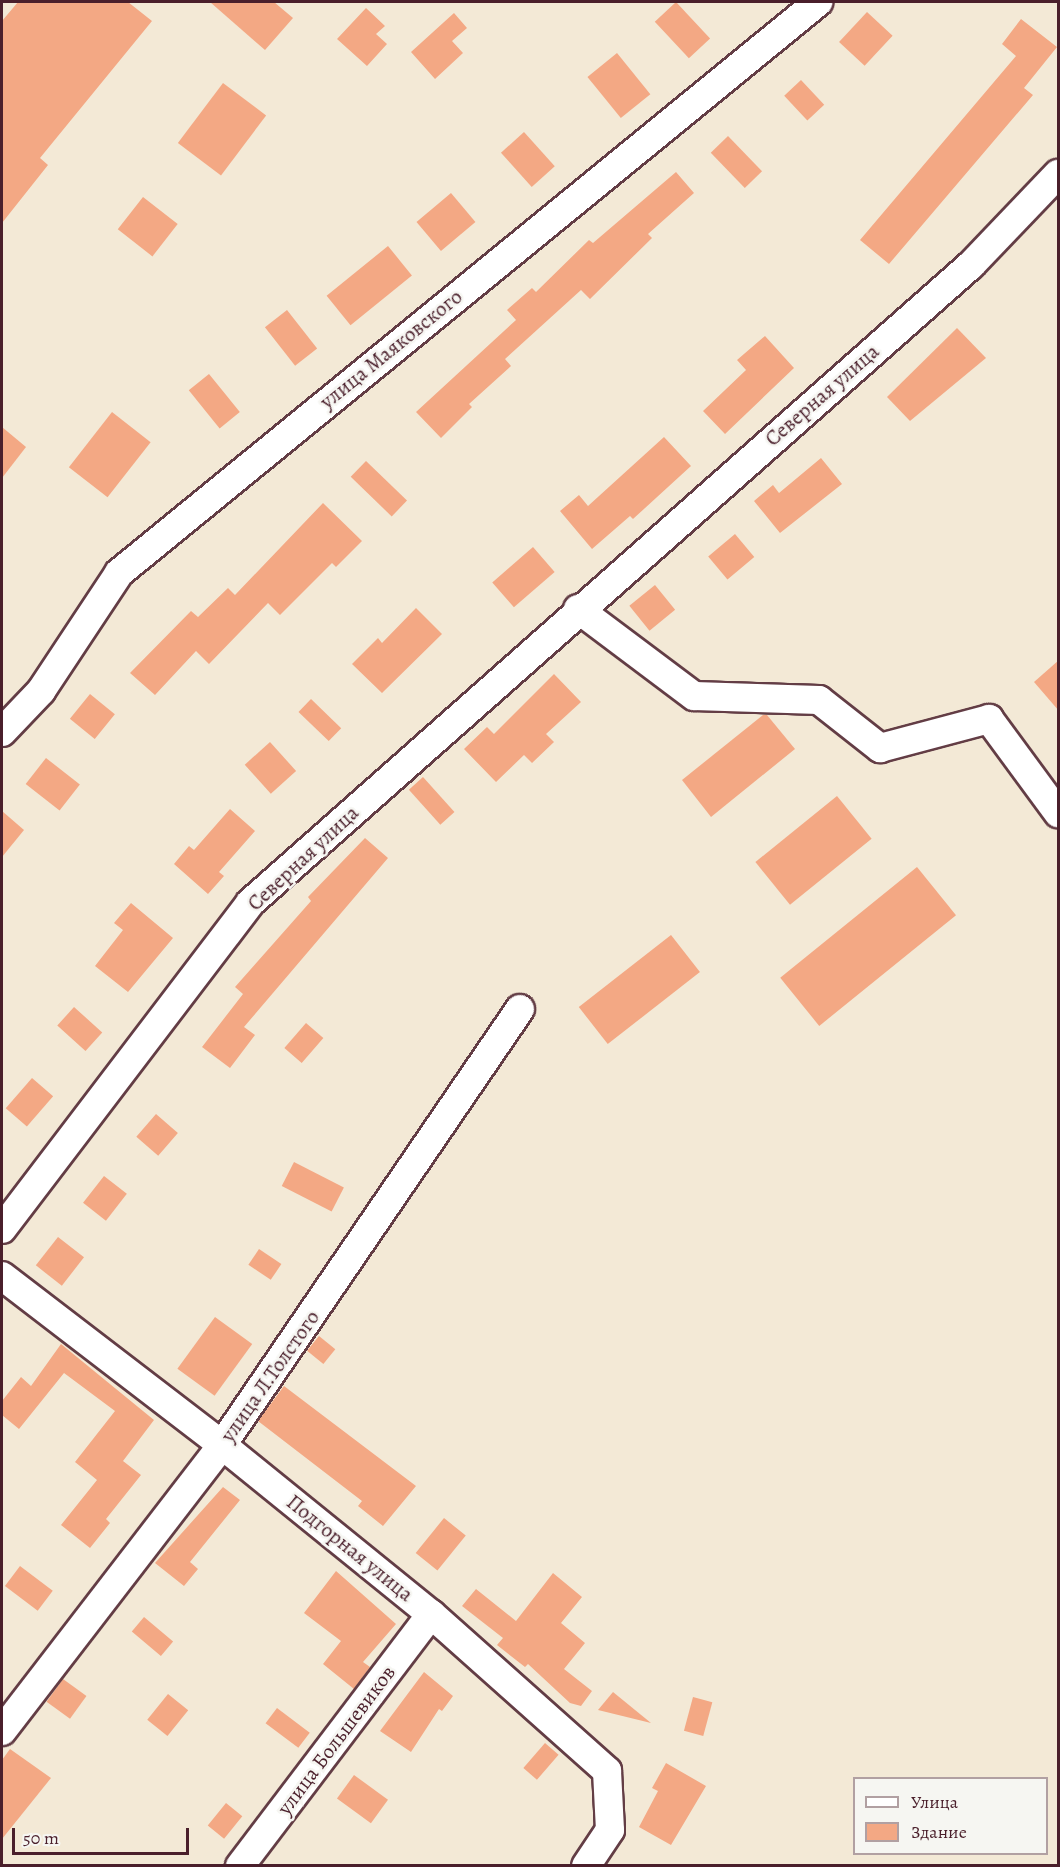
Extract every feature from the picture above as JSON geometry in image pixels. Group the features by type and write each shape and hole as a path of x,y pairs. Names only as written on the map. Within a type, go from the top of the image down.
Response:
{"street":[{"name":"улица Маяковского","path":"2,732 41,691 119,573 818,2"},
{"name":"Северная улица","path":"2,1229 250,903 579,609 971,265 1059,174"},
{"path":"579,609 694,696 819,700 880,748 989,719 1059,813"},
{"name":"улица Л.Толстого","path":"2,1731 222,1445 520,1009"},
{"name":"Подгорная улица","path":"2,1276 222,1445 431,1614 608,1771 610,1830 586,1866"},
{"name":"улица Большевиков","path":"240,1866 431,1614"}],"building":[{"path":"18,2 128,2 152,21 40,158 48,165 2,223 2,21"},
{"path":"210,2 274,2 293,18 265,50"},
{"path":"676,2 710,39 689,58 655,22"},
{"path":"366,8 385,26 376,34 387,44 367,66 337,39"},
{"path":"867,12 893,36 865,66 839,42"},
{"path":"454,13 467,28 452,41 463,53 435,79 411,52"},
{"path":"1021,19 1057,47 1024,88 1033,95 889,264 860,240 1016,56 1002,44"},
{"path":"617,53 650,94 621,118 587,77"},
{"path":"801,80 824,105 807,121 784,96"},
{"path":"223,83 266,115 221,175 178,143"},
{"path":"524,132 555,166 532,187 501,153"},
{"path":"728,136 762,171 745,188 711,153"},
{"path":"676,172 694,193 648,234 652,238 590,299 581,290 505,359 511,366 469,404 472,407 441,438 416,412 516,320 507,310 532,288 536,292 589,240 593,243"},
{"path":"451,193 475,222 441,251 417,222"},
{"path":"143,197 178,224 152,256 118,229"},
{"path":"388,246 412,276 351,325 327,296"},
{"path":"287,310 317,349 295,366 265,327"},
{"path":"957,328 986,358 910,421 887,397"},
{"path":"765,336 794,368 725,434 703,411 746,370 737,360"},
{"path":"209,374 240,412 220,428 189,390"},
{"path":"112,412 151,442 108,497 69,467"},
{"path":"2,427 26,447 2,478"},
{"path":"664,437 691,466 633,519 630,516 592,549 560,511 579,495 588,506"},
{"path":"821,458 842,484 780,533 754,501 773,485 779,493"},
{"path":"366,461 407,501 392,516 351,477"},
{"path":"323,503 362,541 336,567 332,563 280,615 268,603 209,664 196,651 155,695 130,673 191,611 198,617 228,588 235,595"},
{"path":"735,534 754,557 727,579 708,556"},
{"path":"533,547 555,572 514,607 492,582"},
{"path":"655,585 675,610 649,631 629,606"},
{"path":"416,608 442,634 382,693 352,664 378,638 382,643"},
{"path":"1059,660 1059,711 1034,682"},
{"path":"554,674 581,702 546,734 554,742 532,763 524,755 496,782 464,749 487,727 494,734"},
{"path":"90,694 115,714 95,739 70,719"},
{"path":"311,699 341,728 329,741 298,712"},
{"path":"763,715 767,715 795,749 711,817 682,780"},
{"path":"270,742 296,771 271,794 245,765"},
{"path":"46,758 80,784 60,810 26,784"},
{"path":"423,777 454,812 440,825 409,790"},
{"path":"837,796 872,839 790,905 755,862"},
{"path":"230,809 255,831 219,872 224,876 208,894 174,864 189,846 194,850"},
{"path":"2,811 24,830 2,857"},
{"path":"365,838 388,858 244,1027 255,1035 230,1068 202,1047 243,994 235,987 311,901 308,897"},
{"path":"917,867 956,915 819,1026 780,978"},
{"path":"131,903 173,938 128,992 95,966 123,930 114,923"},
{"path":"671,935 700,972 608,1044 579,1007"},
{"path":"74,1007 102,1032 86,1051 57,1026"},
{"path":"306,1023 323,1038 302,1063 284,1048"},
{"path":"32,1078 53,1096 27,1127 6,1108"},
{"path":"156,1114 178,1133 158,1156 136,1137"},
{"path":"294,1162 344,1187 332,1211 282,1186"},
{"path":"104,1176 127,1194 106,1221 83,1203"},
{"path":"58,1237 84,1257 62,1286 36,1265"},
{"path":"259,1249 281,1264 271,1280 248,1265"},
{"path":"215,1317 252,1344 215,1396 177,1369"},
{"path":"319,1336 335,1349 323,1364 307,1351"},
{"path":"61,1344 154,1420 123,1461 141,1475 106,1519 110,1523 90,1548 61,1525 97,1480 75,1462 115,1411 64,1373 19,1429 2,1415 2,1401 21,1377 31,1386"},
{"path":"284,1386 416,1486 383,1526 358,1506 362,1501 258,1421"},
{"path":"223,1487 240,1500 190,1562 198,1569 184,1586 155,1563"},
{"path":"444,1518 466,1536 437,1571 416,1553"},
{"path":"20,1566 53,1591 38,1611 5,1586"},
{"path":"336,1571 396,1624 363,1662 370,1667 354,1689 323,1664 341,1641 304,1613"},
{"path":"553,1573 582,1597 561,1623 585,1643 564,1669 592,1691 581,1706 570,1703 528,1664 525,1667 497,1645 503,1638 462,1606 476,1589 516,1621"},
{"path":"144,1617 173,1641 161,1656 132,1632"},
{"path":"424,1672 453,1696 442,1711 439,1709 411,1752 380,1731"},
{"path":"63,1679 86,1696 70,1719 47,1702"},
{"path":"613,1692 651,1723 598,1710"},
{"path":"168,1694 188,1710 167,1736 147,1720"},
{"path":"693,1697 712,1702 703,1736 684,1731"},
{"path":"277,1708 310,1733 298,1748 266,1723"},
{"path":"545,1743 559,1755 537,1780 523,1768"},
{"path":"10,1749 51,1778 2,1839 2,1760"},
{"path":"666,1763 706,1786 671,1845 639,1827 658,1791 652,1788"},
{"path":"354,1775 388,1800 371,1823 337,1798"},
{"path":"226,1803 242,1816 224,1839 208,1826"}]}
